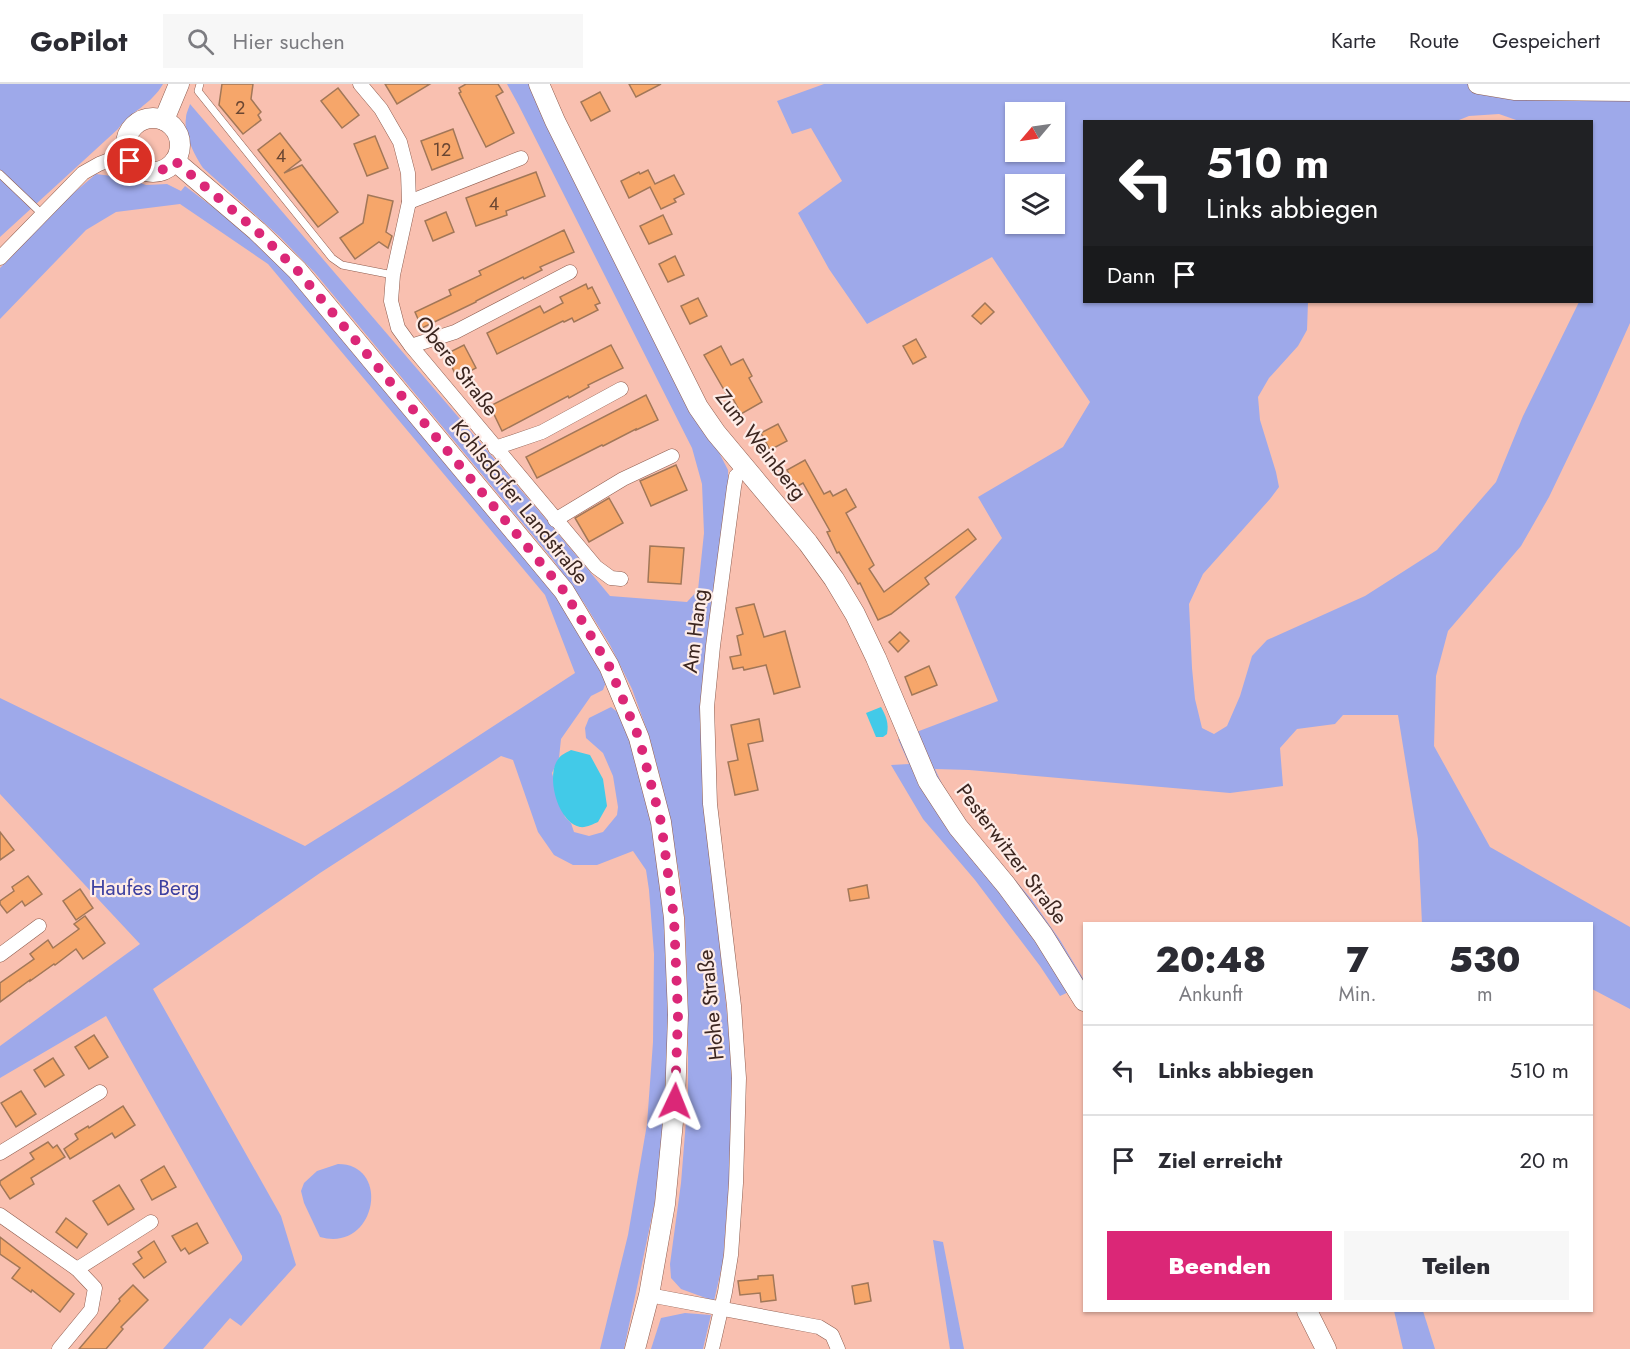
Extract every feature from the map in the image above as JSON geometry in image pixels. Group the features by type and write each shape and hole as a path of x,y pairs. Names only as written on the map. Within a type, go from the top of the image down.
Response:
{"street":[{"path":"164,120 179,84"},
{"name":"Obere Straße","path":"360,84 381,109 400,142 408,173 409,201 393,275 391,301 398,328 495,448 596,567 611,578 621,579"},
{"name":"Zum Weinberg","path":"539,84 555,121 698,407 716,433 808,543 839,587 876,658 921,766"},
{"path":"1478,84 1514,90 1630,91"},
{"path":"147,118 164,120 171,124 179,138 179,154 169,167 161,171 144,171 130,161 125,144 127,135 132,127 147,118"},
{"path":"0,258 83,173 127,153"},
{"path":"409,201 521,158"},
{"name":"Kohlsdorfer Landstraße","path":"175,161 257,231 305,279 564,591 609,666 639,738 661,822 674,918 678,1015 675,1101 664,1204 649,1295 635,1349"},
{"path":"411,346 455,332 570,272"},
{"path":"495,448 542,432 621,389"},
{"path":"555,520 623,479 672,456"},
{"name":"Am Hang","path":"710,804 707,708 713,646 736,476 746,468"},
{"name":"Pesterwitzer Straße","path":"921,766 958,827 1006,885 1043,935 1083,999"},
{"name":"Hohe Straße","path":"710,804 734,1006 740,1078 731,1254 712,1349"},
{"path":"0,955 39,926"},
{"path":"0,1153 100,1092"},
{"path":"0,1215 77,1269 95,1288 91,1310 59,1349"},
{"path":"77,1269 151,1222"},
{"path":"649,1295 819,1327 832,1335 838,1349"},
{"path":"1308,1312 1326,1349"}],"lane":[{"path":"199,88 332,258 342,265 393,275"},
{"path":"0,174 42,214"}],"green space":[{"path":"0,84 163,84 153,97 0,237"},
{"path":"507,84 529,84 541,104 728,470 729,498 708,649 707,804 733,1078 723,1262 714,1301 681,1289 671,1278 670,1264 681,1183 688,1096 685,921 679,873 661,781 649,736 632,689 610,645 553,560 315,273 280,237 203,168 193,151 186,130 186,116 190,104 610,596 687,602 698,590 704,533 702,484 692,448"},
{"path":"824,84 1630,84 1630,323 1549,497 1521,546 1448,631 1436,676 1434,746 1490,847 1630,927 1630,1009 1593,990 1593,922 1422,922 1418,839 1398,715 1343,715 1335,724 1297,729 1280,748 1283,786 1230,793 935,769 943,786 969,825 1032,900 1083,978 1083,985 1060,996 975,880 923,819 891,765 909,764 898,739 998,701 955,597 1002,538 978,497 1063,447 1090,402 992,257 867,324 829,269 798,213 842,181 811,128 792,134 777,101","holes":["1499,114 1516,120 1593,120 1593,303 1579,303 1523,416 1496,482 1437,550 1365,596 1267,640 1252,656 1240,696 1227,726 1214,734 1202,728 1195,699 1189,604 1203,574 1279,487 1260,420 1258,397 1269,378 1298,346 1307,330 1308,303 1083,303 1083,120 1459,120 1469,116"]},
{"name":"Haufes Berg","path":"96,174 127,178 146,185 167,184 181,191 185,186 253,237 293,278 559,597 606,682 603,690 591,696 561,739 559,758 552,773 565,817 571,823 574,832 589,836 603,832 617,815 618,807 613,776 603,753 586,738 585,728 589,718 611,707 620,714 635,754 648,801 659,863 665,913 670,1007 665,1128 655,1202 624,1349 600,1349 628,1235 647,1124 653,1042 654,954 646,870 633,851 597,865 573,865 554,855 538,832 513,760 501,756 320,873 153,989 281,1216 296,1265 241,1326 230,1318 203,1349 163,1349 242,1260 242,1256 106,1016 0,1078 0,1046 140,944 0,794 0,698 305,846 575,673 545,595 268,264 180,204 116,212 86,230 0,319 0,268 70,196"},
{"path":"338,1164 355,1168 366,1178 371,1191 370,1206 365,1221 354,1232 339,1238 320,1237 304,1203 301,1191 304,1183 317,1171"},
{"path":"933,1240 943,1242 964,1349 950,1349"},
{"path":"1394,1312 1423,1312 1435,1349 1403,1349"},
{"path":"685,1313 711,1315 703,1349 651,1349 661,1318"}],"shaded area":[{"path":"881,707 887,720 887,734 883,737 876,737 866,713"},
{"path":"571,750 590,755 603,779 607,806 598,822 585,827 572,823 565,816 553,786 555,765 560,757"}],"building":[{"path":"222,84 253,84 251,99 261,112 258,115 261,120 243,134 219,105"},
{"path":"385,84 430,84 397,104"},
{"path":"466,84 498,84 503,92 496,96 514,133 486,147 459,93 461,92 459,88"},
{"path":"629,84 661,84 636,97"},
{"path":"338,88 359,115 342,128 321,101"},
{"path":"600,92 610,111 591,121 581,102"},
{"path":"453,129 463,158 432,170 421,141"},
{"path":"280,133 301,160 284,173 302,165 338,212 318,227 258,150"},
{"path":"375,136 388,168 367,176 354,144"},
{"path":"648,170 655,184 674,175 684,194 674,199 676,202 661,209 650,187 629,198 621,181"},
{"path":"536,172 545,196 506,211 507,215 476,226 466,198"},
{"path":"368,195 393,201 386,232 392,236 388,248 379,242 355,259 340,238 363,223"},
{"path":"446,212 454,232 433,241 425,221"},
{"path":"663,215 672,234 649,244 640,226"},
{"path":"564,230 574,252 422,328 415,312 451,295 449,290 481,275 479,271"},
{"path":"675,256 684,275 668,282 659,264"},
{"path":"586,284 588,289 592,287 600,303 595,305 598,310 574,322 572,318 563,321 497,354 487,333 540,306 544,313 563,303 560,297"},
{"path":"698,298 707,316 690,324 681,306"},
{"path":"985,303 994,312 981,324 972,316"},
{"path":"916,339 926,357 913,364 903,346"},
{"path":"464,345 476,368 457,378 446,354"},
{"path":"611,345 623,368 502,431 490,406"},
{"path":"721,346 731,365 743,359 752,376 749,378 762,402 741,414 730,393 727,395 704,355"},
{"path":"646,395 658,420 537,478 526,457"},
{"path":"778,424 787,441 770,450 761,433"},
{"path":"805,460 824,494 830,491 833,496 846,489 856,507 846,513 874,565 869,569 884,592 968,529 976,539 925,578 929,584 891,614 878,620 860,583 858,584 839,552 837,553 827,532 830,531 803,483 796,487 787,470"},
{"path":"676,465 687,490 651,506 640,481"},
{"path":"609,498 623,523 589,542 575,518"},
{"path":"650,546 684,548 681,584 648,582"},
{"path":"754,604 764,637 785,631 800,687 774,694 766,665 744,670 743,667 733,669 730,657 741,655 737,636 743,634 736,608"},
{"path":"900,632 909,641 898,652 889,642"},
{"path":"929,666 937,685 912,695 905,677"},
{"path":"759,719 763,741 748,744 758,790 735,795 728,762 738,760 731,725"},
{"path":"0,832 14,850 0,860"},
{"path":"28,876 42,894 25,906 22,901 7,913 0,901 14,891 12,887"},
{"path":"867,885 869,898 850,901 848,889"},
{"path":"80,889 93,908 76,920 63,901"},
{"path":"85,916 105,943 83,959 76,949 0,1002 0,983 34,959 30,954 48,940 53,948 79,929 74,924"},
{"path":"94,1035 108,1057 89,1069 75,1047"},
{"path":"53,1058 64,1075 45,1087 34,1070"},
{"path":"21,1091 36,1114 16,1127 1,1103"},
{"path":"123,1106 135,1125 115,1138 112,1133 70,1159 64,1149 78,1139 75,1134 88,1126 89,1128"},
{"path":"48,1142 53,1148 57,1145 65,1157 31,1178 34,1184 10,1199 0,1181 34,1159 30,1153"},
{"path":"164,1166 176,1187 152,1200 141,1180"},
{"path":"119,1185 134,1209 108,1225 93,1201"},
{"path":"66,1218 87,1234 77,1248 56,1232"},
{"path":"197,1223 208,1243 189,1254 185,1248 181,1251 172,1236"},
{"path":"0,1237 74,1294 60,1312 12,1278 20,1268 0,1254"},
{"path":"154,1241 166,1262 144,1278 133,1264 142,1258 138,1252"},
{"path":"773,1275 776,1300 761,1302 760,1293 740,1295 738,1281"},
{"path":"868,1283 871,1301 855,1304 852,1286"},
{"path":"133,1285 148,1300 121,1327 123,1329 106,1349 79,1349 120,1301 119,1299"}],"route":[{"path":"130,161 144,171 153,172 169,167 175,161 257,231 297,270 564,591 609,666 639,738 661,822 674,918 678,1015 675,1101"}]}
